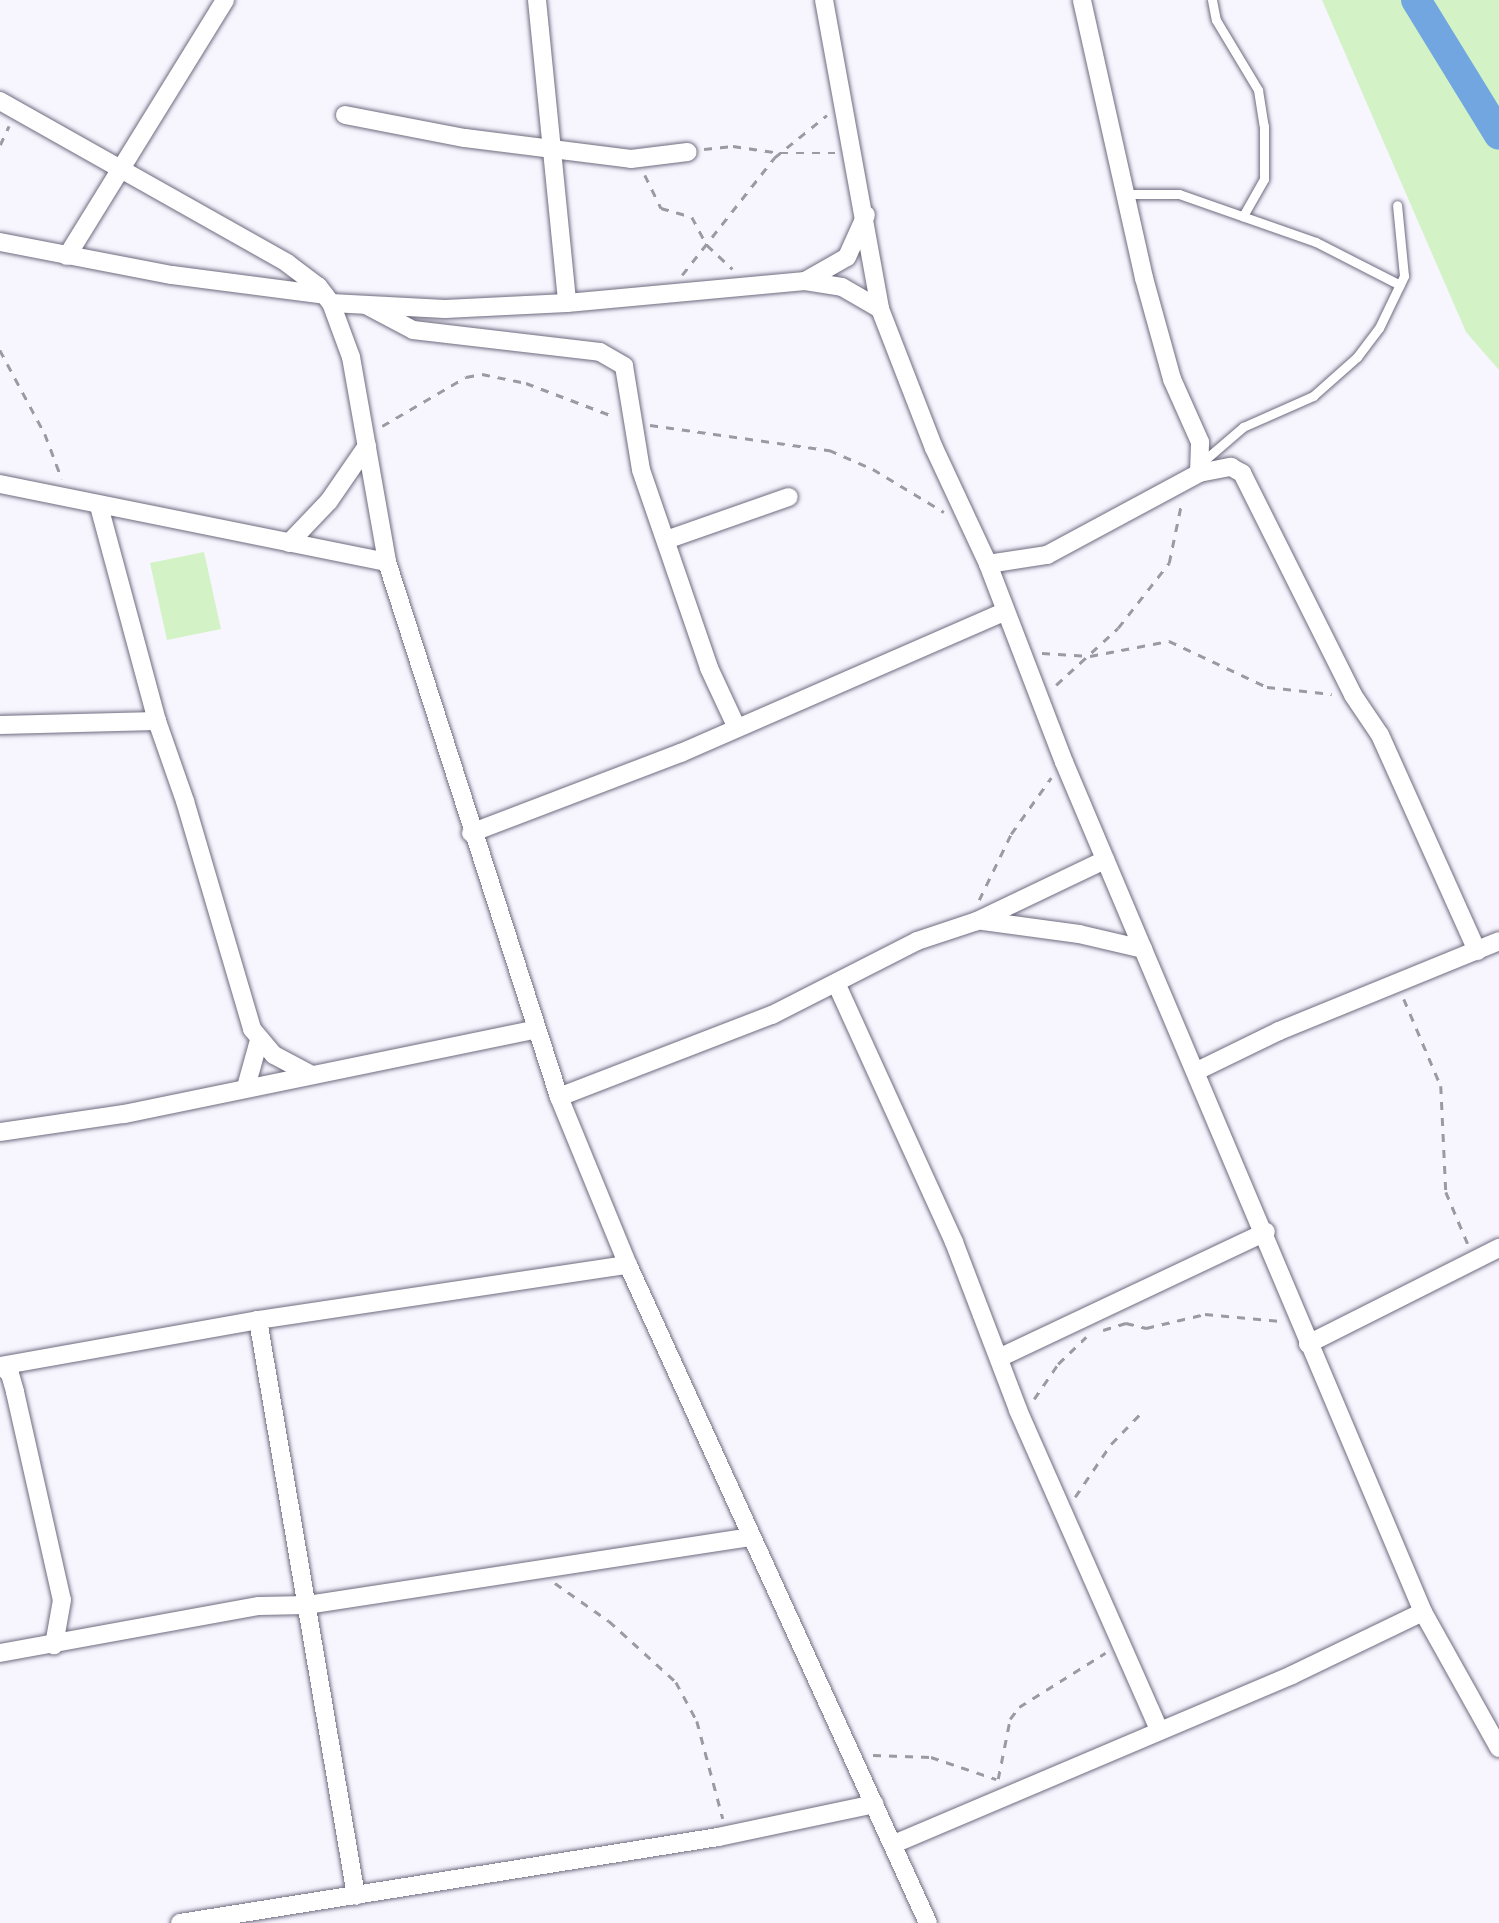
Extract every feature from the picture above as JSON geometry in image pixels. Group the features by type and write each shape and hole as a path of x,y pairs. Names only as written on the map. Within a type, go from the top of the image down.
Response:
{"street":[{"path":"67,256 226,0"},
{"path":"537,0 566,304"},
{"path":"824,0 880,308 970,530 988,564 1064,762 1266,1232 1308,1344 1423,1612 1499,1748"},
{"path":"1082,0 1172,379 1200,442 1199,470"},
{"path":"0,101 287,263 328,299 350,357 387,562 558,1097 628,1264 928,1923"},
{"path":"345,114 466,138 642,159 688,152"},
{"path":"805,281 847,257 866,215"},
{"path":"0,242 366,305 445,309 566,304 805,281 842,286 880,308"},
{"path":"366,305 413,330 580,349 614,358 629,380 641,470 709,668 737,728"},
{"path":"289,543 330,501 366,440"},
{"path":"988,564 1017,563 1047,555 1199,470 1231,468 1242,473 1353,695 1380,735 1477,951"},
{"path":"0,484 387,562"},
{"path":"666,540 789,497"},
{"path":"99,506 157,722 258,1040 274,1055 309,1074"},
{"path":"471,833 737,728 1004,612"},
{"path":"0,724 157,722"},
{"path":"558,1097 772,1015 917,941 972,922 1105,860"},
{"path":"972,922 1079,934 1142,949"},
{"path":"1197,1070 1279,1031 1499,940"},
{"path":"836,982 954,1242 1020,1413 1159,1730"},
{"path":"0,1132 124,1114 535,1030"},
{"path":"246,1087 258,1040"},
{"path":"1000,1357 1266,1232"},
{"path":"1308,1344 1499,1248"},
{"path":"1,1366 258,1320 628,1264"},
{"path":"258,1320 356,1896"},
{"path":"1,1366 10,1374 15,1392 62,1600 54,1645"},
{"path":"0,1654 258,1606 306,1605 751,1537"},
{"path":"894,1844 1292,1675 1423,1612"},
{"path":"180,1923 726,1835 876,1804"}],"lane":[{"path":"1212,0 1216,20 1258,90 1264,126 1264,179 1243,216"},
{"path":"1126,194 1180,194 1316,242 1400,285"},
{"path":"1199,470 1242,427 1313,396 1356,358 1391,310 1400,285 1404,249 1396,205"}],"path":[{"path":"664,295 780,153 844,101"},
{"path":"0,145 18,112"},
{"path":"688,152 733,146 780,153 854,152"},
{"path":"655,195 666,212 692,218 708,245 754,286"},
{"path":"0,350 45,434 70,499"},
{"path":"366,440 466,378 482,374 526,383 634,423 750,436 829,450 873,469 970,530"},
{"path":"1038,696 1090,656 1169,563 1183,498"},
{"path":"1020,652 1090,656 1169,641 1267,687 1353,695"},
{"path":"972,922 1011,834 1064,762"},
{"path":"1397,984 1440,1086 1446,1192 1475,1260"},
{"path":"1020,1413 1030,1407 1043,1381 1074,1347 1105,1329 1126,1323 1146,1328 1205,1314 1300,1324"},
{"path":"1066,1512 1111,1444 1143,1411"},
{"path":"542,1570 564,1591 609,1621 676,1682 698,1721 726,1835"},
{"path":"853,1757 898,1753 931,1757 998,1779 1010,1720 1019,1707 1122,1642"}],"green space":[{"path":"1322,0 1499,0 1499,370 1466,332"},
{"path":"204,552 221,629 167,640 150,563"}],"waterway":[{"path":"1416,0 1499,135"}]}
